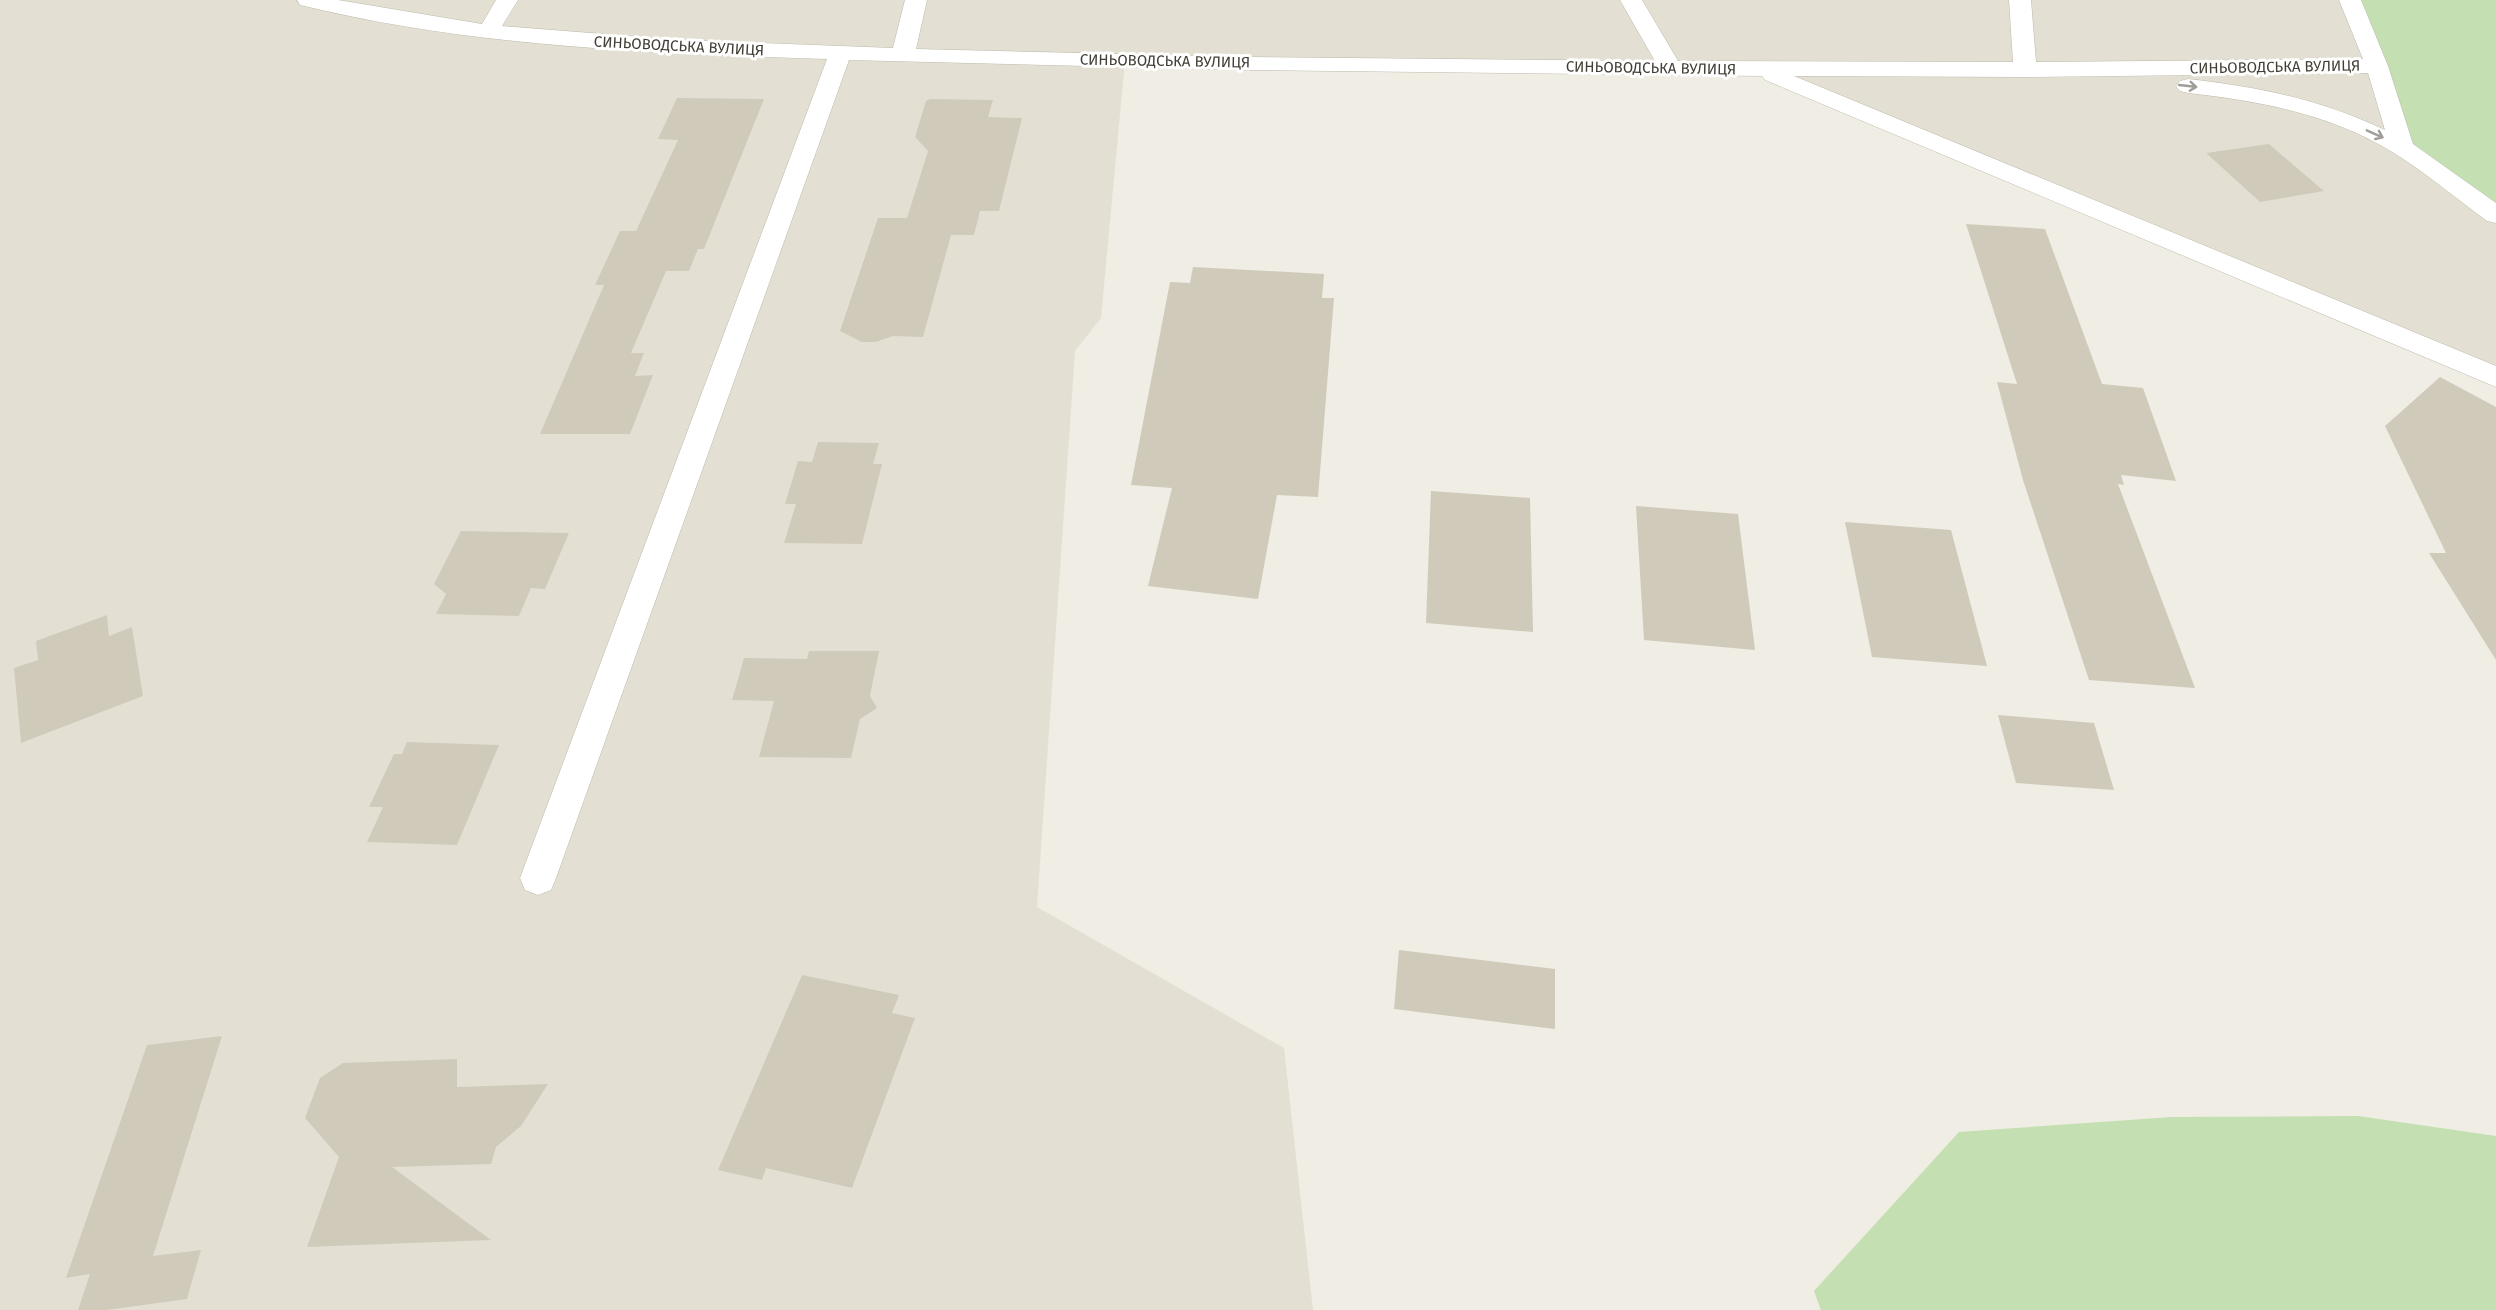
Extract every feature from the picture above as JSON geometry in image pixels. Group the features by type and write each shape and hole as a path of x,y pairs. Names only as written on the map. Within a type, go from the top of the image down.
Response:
{"street":[{"name":"СИНЬОВОДСЬКА ВУЛИЦЯ","path":"308,0 349,10 488,31 601,43 840,54 1156,62 1761,70 2377,66 2402,147"},
{"path":"488,31 507,0"},
{"path":"903,55 916,0"},
{"path":"1631,0 1670,68"},
{"path":"2020,0 2025,70"},
{"path":"2350,0 2377,66"},
{"path":"538,878 840,54"},
{"path":"1761,70 2496,377"},
{"name":"СИНЬОВОДСЬКА ВУЛИЦЯ","path":"2025,70 2228,90 2271,98 2327,113 2402,147"},
{"path":"2402,147 2496,215"}],"shaded area":[{"path":"0,0 2350,0 2496,215 2496,377 1760,70 1125,61 1101,318 1075,351 1037,907 1284,1048 1313,1310 0,1310"}],"green space":[{"path":"2350,0 2496,0 2496,215 2402,147"},
{"path":"2358,1116 2496,1136 2496,1310 1821,1310 1814,1291 1959,1132 2172,1117"}],"building":[{"path":"677,98 764,99 704,249 698,249 689,271 666,271 631,353 644,353 635,376 653,375 630,434 540,434 604,285 595,285 620,231 636,231 678,140 658,139"},
{"path":"930,99 993,100 988,117 1022,118 999,211 980,211 974,235 951,235 923,337 893,336 876,342 862,342 840,331 878,218 907,218 928,151 915,137 926,101"},
{"path":"2269,144 2324,191 2260,202 2206,153"},
{"path":"1966,224 2045,229 2102,384 2143,388 2176,481 2121,475 2124,485 2118,484 2195,688 2089,680 2023,480 1997,382 2017,384"},
{"path":"1193,267 1324,274 1322,298 1334,298 1318,497 1277,495 1258,599 1148,586 1172,488 1131,485 1170,282 1190,283"},
{"path":"2440,377 2496,407 2496,660 2429,553 2446,553 2385,426"},
{"path":"818,442 879,443 873,464 882,464 862,544 784,543 796,504 785,504 798,461 812,462"},
{"path":"1431,491 1530,498 1533,632 1426,623"},
{"path":"1636,506 1738,514 1755,650 1644,640"},
{"path":"1845,522 1951,530 1987,666 1872,657"},
{"path":"461,531 569,533 545,589 531,588 519,616 436,614 446,594 434,584"},
{"path":"107,615 109,636 132,627 143,696 21,743 14,668 38,660 36,641"},
{"path":"809,651 879,651 870,696 877,708 860,719 851,758 759,757 774,701 732,700 744,658 807,659"},
{"path":"1998,715 2094,723 2114,790 2016,783"},
{"path":"407,742 499,745 457,845 367,842 383,807 369,807 394,754 402,754"},
{"path":"1399,950 1555,969 1555,1029 1394,1009"},
{"path":"802,975 899,995 892,1013 915,1018 852,1188 766,1168 762,1180 718,1170"},
{"path":"222,1036 153,1256 201,1250 187,1299 107,1310 78,1310 90,1274 66,1278 147,1045"},
{"path":"457,1059 457,1087 548,1084 521,1126 496,1147 491,1164 392,1167 491,1240 307,1247 339,1157 305,1118 320,1078 343,1063"}]}
